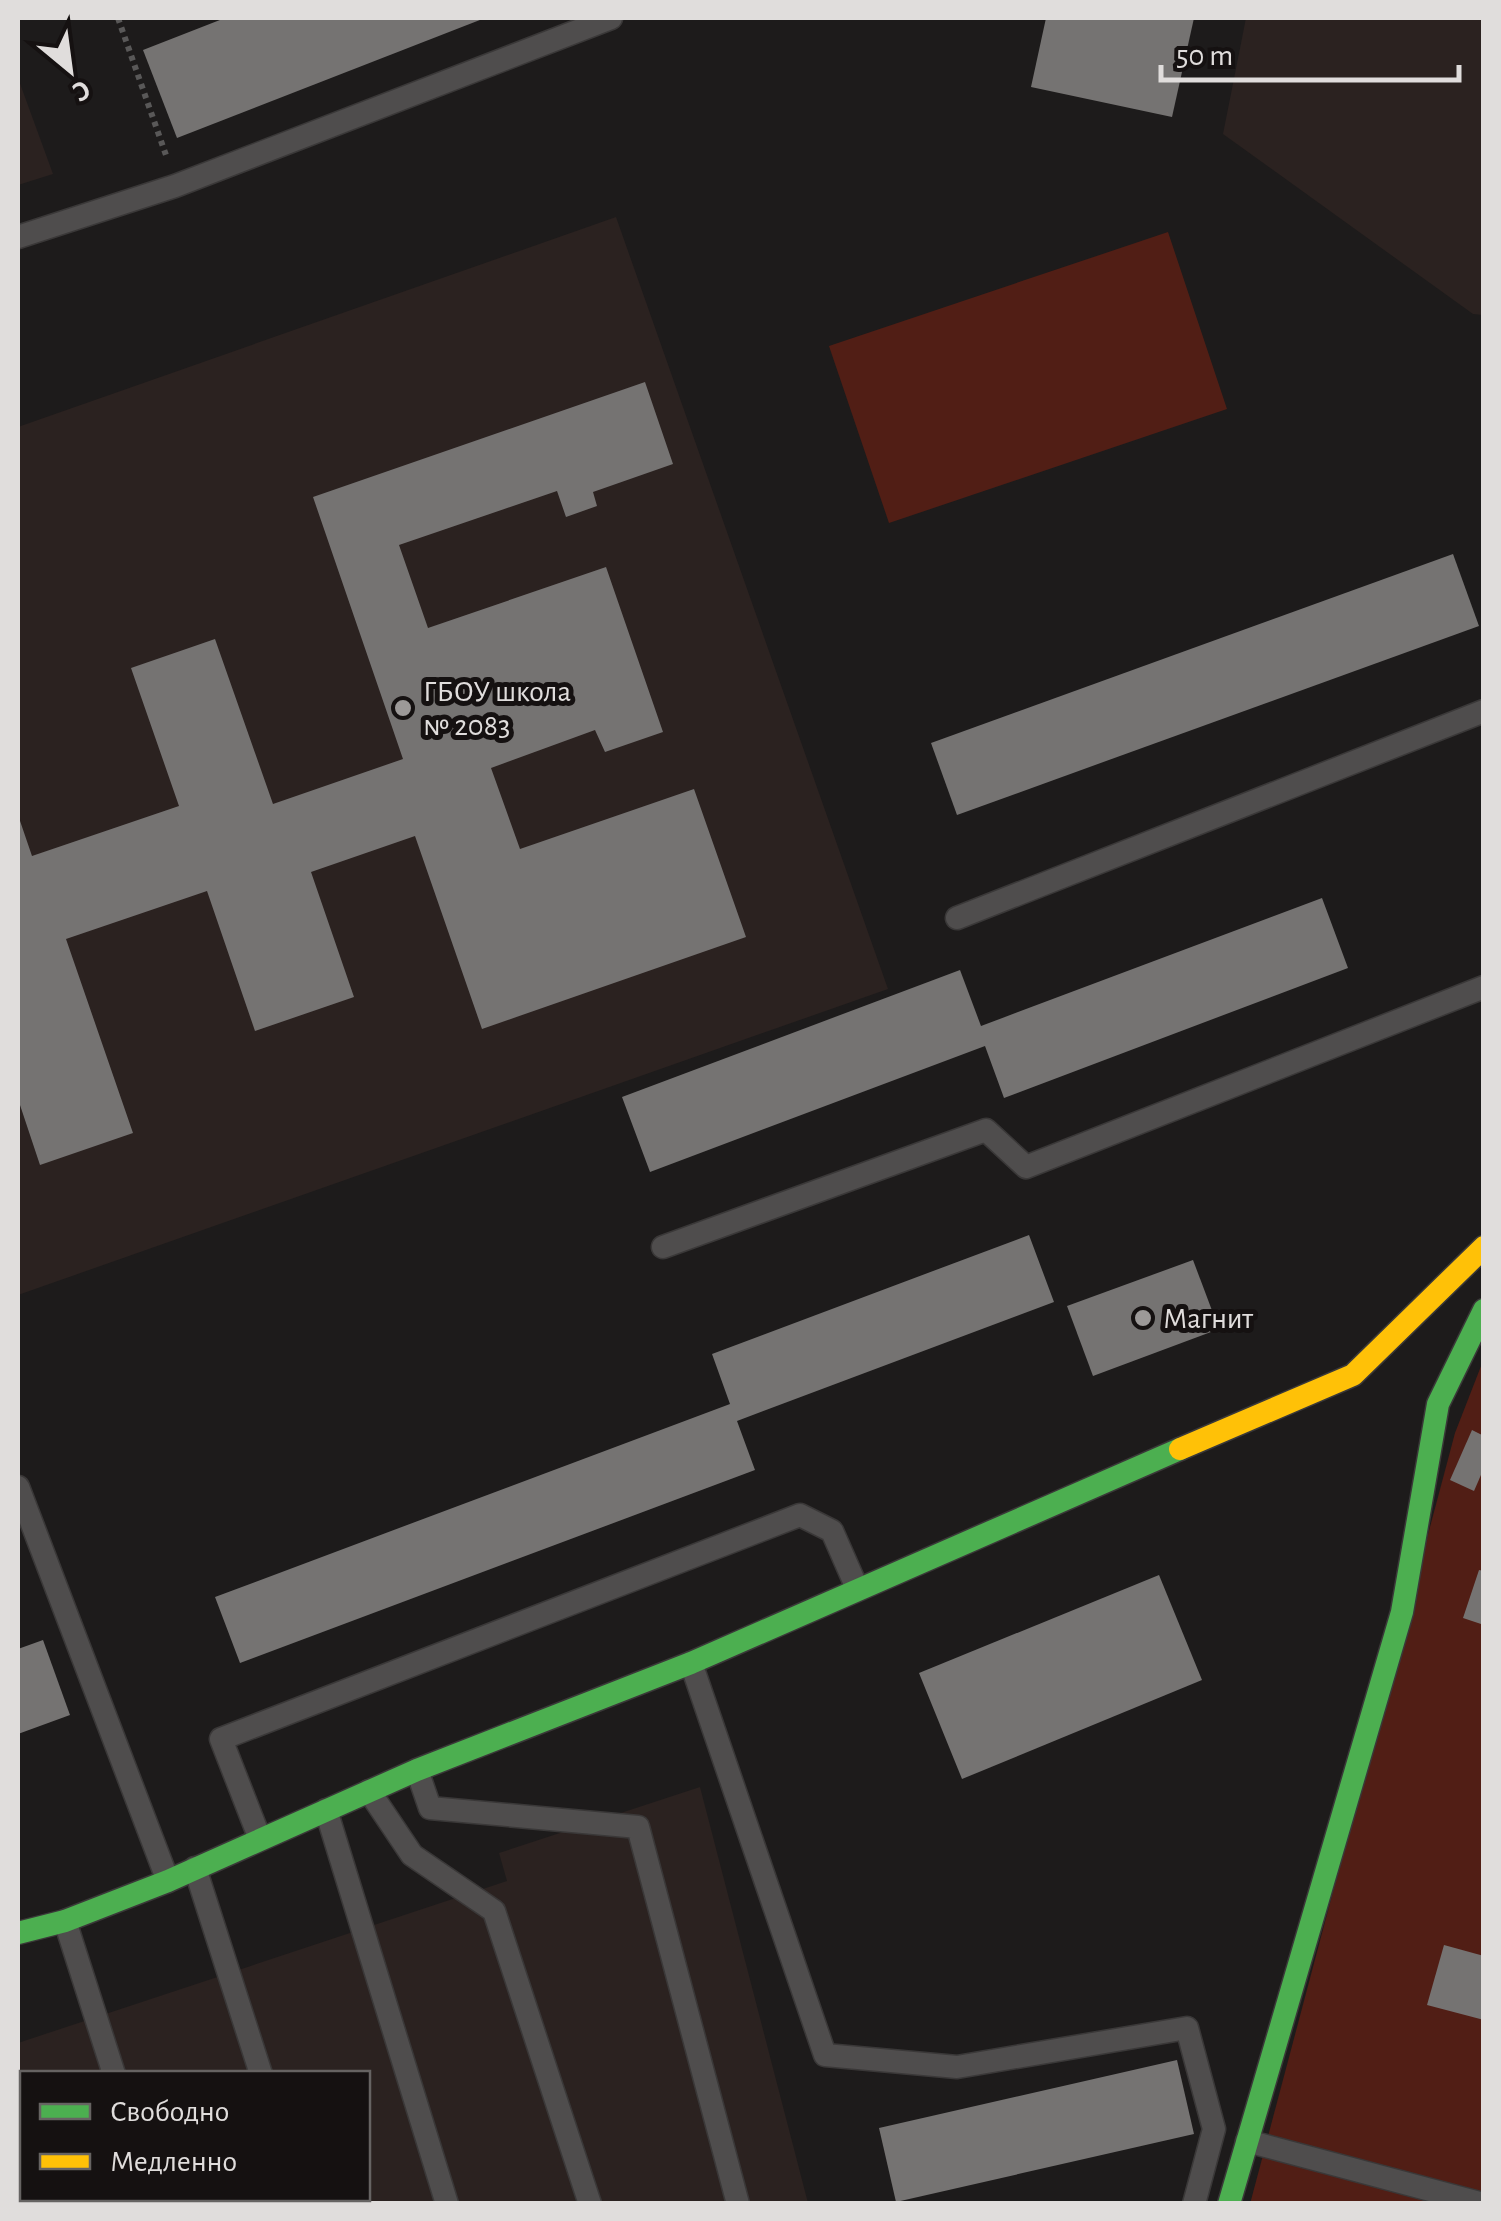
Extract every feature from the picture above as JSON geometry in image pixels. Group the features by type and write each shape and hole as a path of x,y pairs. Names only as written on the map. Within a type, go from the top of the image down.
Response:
{"street":[{"path":"18,1933 65,1921 168,1881 417,1770 691,1663 1353,1375 1484,1246"},
{"path":"1229,2204 1402,1612 1438,1404 1484,1310"}],"lane":[{"path":"18,238 175,186 611,18"},
{"path":"957,918 1484,711"},
{"path":"662,1247 986,1130 1026,1167 1484,986"},
{"path":"18,1487 168,1881"},
{"path":"260,1839 221,1739 800,1515 832,1531 857,1588"},
{"path":"691,1663 824,2055 957,2068 1188,2028 1214,2129 1194,2204"},
{"path":"417,1770 430,1808 638,1826 738,2204"},
{"path":"369,1791 412,1855 494,1911 590,2204"},
{"path":"326,1810 447,2204"},
{"path":"195,1868 260,2071"},
{"path":"65,1921 113,2071"},
{"path":"1248,2141 1483,2204"}],"path":[{"path":"118,18 175,186"}],"shaded area":[{"path":"1246,18 1483,18 1483,315 1473,314 1223,134"},
{"path":"18,78 53,174 18,185"},
{"name":"ГБОУ школа № 2083","path":"616,217 888,989 18,1295 18,427"},
{"path":"1168,232 1227,409 889,523 829,346"},
{"path":"1483,1361 1483,2203 1250,2204 1455,1433"},
{"path":"700,1787 808,2203 18,2203 18,2043 507,1881 499,1853"}],"building":[{"path":"225,18 485,18 177,138 143,50"},
{"path":"1046,18 1194,18 1172,117 1031,87"},
{"path":"645,382 673,464 593,492 597,506 566,517 557,491 399,545 428,628 606,567 663,732 605,752 595,730 491,768 520,849 694,789 746,937 482,1029 415,836 311,872 354,997 255,1031 207,891 66,939 133,1133 40,1165 18,1099 18,815 32,856 179,806 131,668 215,639 273,804 403,759 313,497"},
{"path":"1453,554 1479,626 957,815 931,743"},
{"path":"1322,898 1348,968 1004,1098 985,1046 650,1172 622,1097 960,970 981,1026"},
{"path":"1029,1235 1054,1302 737,1421 755,1470 240,1663 215,1597 730,1404 712,1354"},
{"name":"Магнит","path":"1193,1260 1219,1329 1093,1376 1067,1306"},
{"path":"1472,1430 1484,1436 1484,1468 1474,1491 1450,1480"},
{"path":"1479,1570 1484,1571 1484,1625 1463,1618"},
{"path":"1159,1575 1202,1680 962,1779 919,1673"},
{"path":"43,1640 70,1715 18,1734 18,1649"},
{"path":"1444,1945 1484,1956 1484,2020 1427,2005"},
{"path":"1177,2060 1194,2134 896,2202 879,2128"}],"traffic: fast":[{"path":"1229,2204 1402,1612 1438,1404 1484,1310"},
{"path":"18,1933 65,1921 168,1881 417,1770 691,1663 1180,1449"}],"traffic: slow":[{"path":"1180,1449 1353,1375 1484,1247"}],"place":[{"name":"ГБОУ школа № 2083","path":"403,708"},
{"name":"Магнит","path":"1143,1318"}]}
